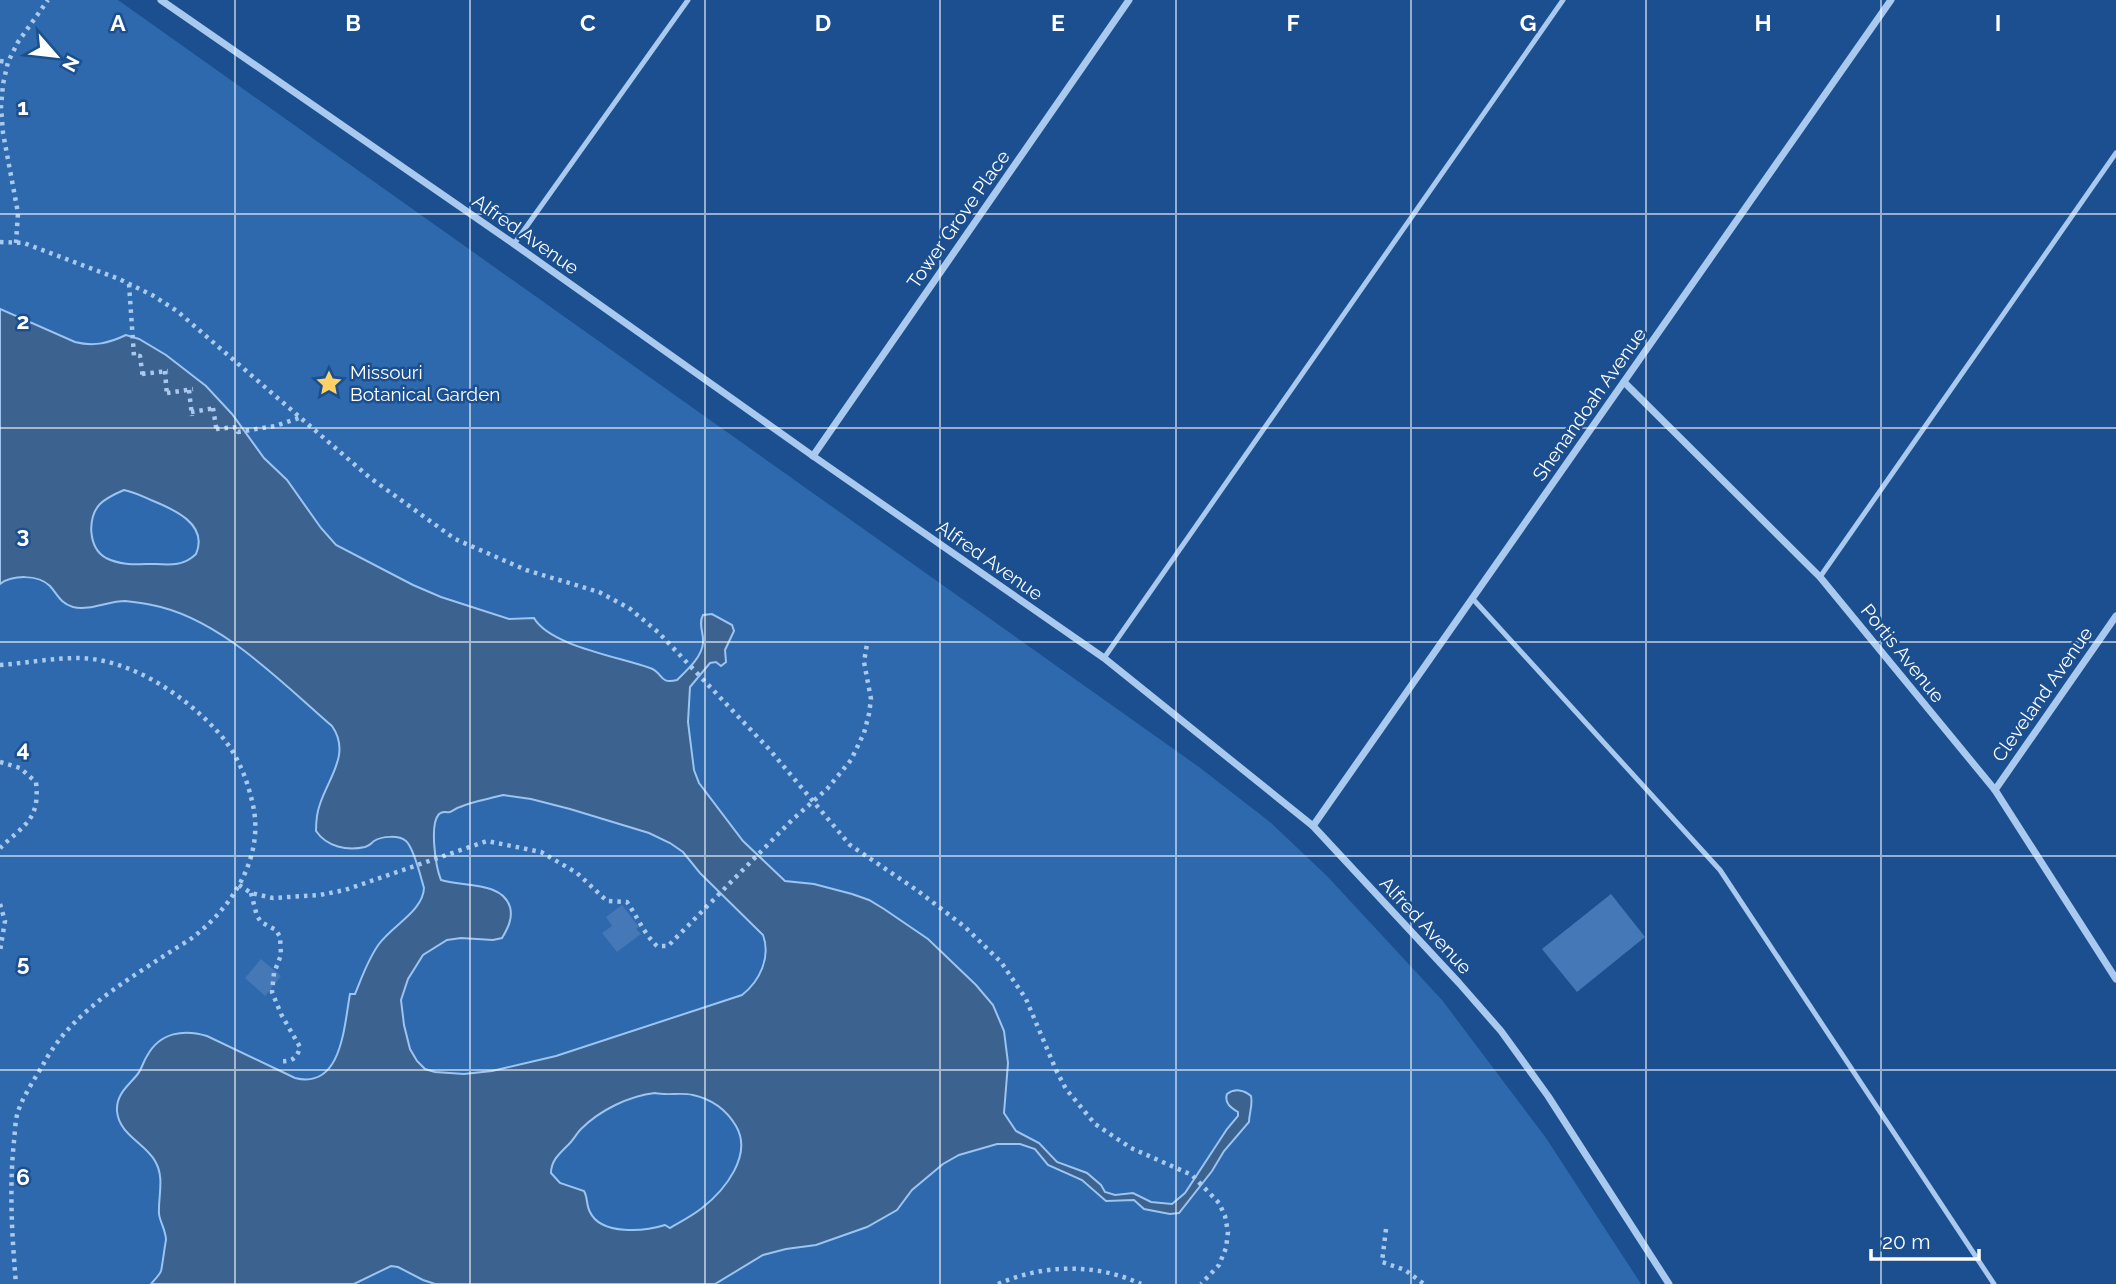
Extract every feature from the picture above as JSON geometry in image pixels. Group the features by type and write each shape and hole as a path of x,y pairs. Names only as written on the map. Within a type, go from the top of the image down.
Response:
{"street":[{"name":"Alfred Avenue","path":"161,0 1104,658 1312,826 1501,1031 1548,1096 1669,1284"},
{"name":"Tower Grove Place","path":"813,456 1129,0"},
{"name":"Shenandoah Avenue","path":"1312,826 1891,0"},
{"name":"Portis Avenue","path":"1624,382 1820,578 1995,790 2116,979"},
{"name":"Cleveland Avenue","path":"1995,790 2116,616"}],"lane":[{"path":"514,244 688,0"},
{"path":"1104,658 1563,0"},
{"path":"1820,578 2116,153"},
{"path":"1472,598 1720,870 1994,1284"}],"path":[{"path":"16,243 18,213 9,172 1,107 8,62 18,42 48,0"},
{"path":"0,61 8,62"},
{"path":"0,242 23,243 152,295 177,311 369,477 455,539 526,570 599,592 629,608 657,632 769,749 850,845 965,927 1001,962 1026,999 1066,1089 1095,1124 1131,1148 1192,1175 1219,1203 1228,1232 1226,1248 1219,1265 1201,1284"},
{"path":"128,284 134,356 140,356 142,376 166,371 167,395 191,390 192,414 215,408 217,431 237,427 238,432 275,426 299,418"},
{"path":"239,885 251,893 273,898 320,895 345,890 487,841 541,852 577,873 607,901 627,902 648,938 657,946 668,946 812,800 827,789 851,760 864,733 871,699 864,662 867,644"},
{"path":"0,665 63,658 97,659 131,670 184,701 222,736 242,769 256,814 257,834 254,851 239,885 209,923 191,939 123,984 78,1019 60,1038 45,1060 17,1113 12,1165 11,1226 16,1284"},
{"path":"0,762 20,768 37,782 38,800 28,824 0,848"},
{"path":"251,893 261,922 276,930 281,937 281,955 271,982 272,992 300,1047 294,1059 289,1062 278,1061"},
{"path":"0,904 5,921 0,951"},
{"path":"1386,1228 1382,1262 1405,1270 1424,1284"},
{"path":"998,1284 1022,1274 1075,1268 1114,1273 1141,1284"}],"shaded area":[{"name":"Missouri Botanical Garden","path":"0,0 118,0 1199,767 1270,822 1327,876 1442,1000 1546,1138 1641,1284 0,1284"},
{"path":"0,309 75,342 101,343 126,335 139,339 166,355 206,386 232,414 264,458 287,480 336,545 413,585 509,619 534,618 542,628 555,636 587,649 650,668 667,681 677,680 700,653 703,643 703,615 712,614 732,625 734,631 725,650 726,662 721,666 716,662 710,663 690,687 688,722 694,770 699,783 743,841 785,881 814,884 869,900 928,939 976,985 993,1005 1004,1031 1008,1063 1004,1113 1016,1131 1039,1143 1057,1162 1087,1173 1105,1192 1115,1195 1133,1193 1151,1202 1172,1204 1185,1193 1238,1116 1238,1112 1227,1103 1227,1094 1239,1090 1251,1096 1249,1122 1224,1151 1179,1213 1144,1209 1134,1200 1106,1201 1082,1180 1048,1165 1035,1149 1020,1144 997,1144 959,1155 943,1164 912,1190 897,1210 867,1227 816,1245 763,1255 715,1284 435,1284 391,1266 354,1284 151,1284 161,1271 166,1240 159,1214 160,1174 151,1155 122,1126 117,1105 152,1048 173,1034 198,1034 295,1078 311,1079 323,1074 338,1052 350,994 355,994 368,962 379,944 419,904 424,888 412,850 403,839 386,837 365,847 344,848 326,841 316,831 319,807 337,765 337,736 332,726 271,672 225,637 177,612 152,605 125,601 79,608 65,603 50,586 39,579 18,578 0,584","holes":["124,490 169,508 187,519 198,534 196,554 182,563 166,565 112,561 100,553 91,532 93,517 102,502","503,795 531,799 649,833 670,843 683,852 700,873 763,935 766,952 759,976 742,995 556,1056 492,1071 464,1074 425,1069 410,1049 404,1025 401,1000 408,979 423,955 447,940 502,938 511,915 506,899 499,893 480,886 441,880 434,847 436,820 442,812 450,812 470,803","655,1093 688,1094 706,1099 728,1115 740,1137 739,1160 727,1182 694,1214 670,1228 665,1225 624,1230 604,1225 596,1220 589,1209 584,1191 560,1183 551,1173 558,1155 581,1129 615,1105"]}],"building":[{"path":"1611,894 1645,937 1577,992 1542,949"},
{"path":"622,905 639,927 636,929 641,934 617,952 602,933 612,926 606,917"},
{"path":"261,959 281,976 265,996 245,978"}],"place":[{"name":"Missouri Botanical Garden","path":"329,383"}]}
